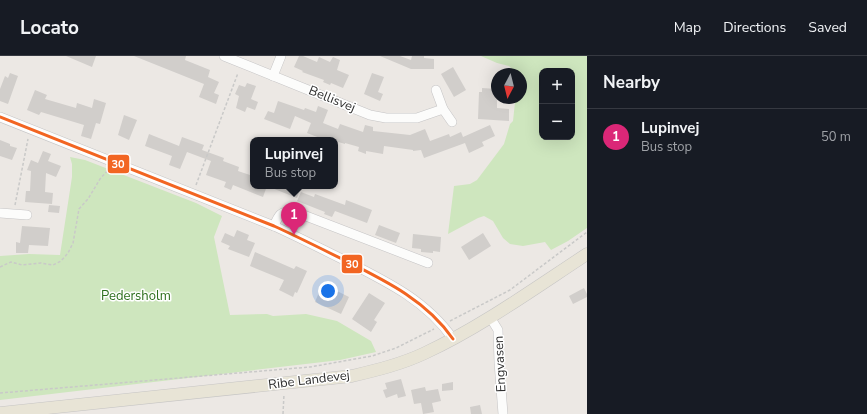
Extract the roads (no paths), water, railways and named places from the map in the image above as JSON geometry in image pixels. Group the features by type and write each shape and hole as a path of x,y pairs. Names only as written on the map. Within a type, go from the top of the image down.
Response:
{"main road":[{"name":"Ribe Landevej","path":"0,412 352,376 389,366 424,354 453,339 587,254"}],"street":[{"name":"Bellisvej","path":"224,56 370,114 386,118 417,118 443,109"},
{"path":"273,76 281,56"},
{"path":"436,90 443,109 452,122"},
{"path":"0,117 274,226 381,278 410,296 430,311 444,324 453,339"},
{"path":"274,226 278,216 284,212 293,211 428,263"},
{"path":"0,213 27,215"},
{"name":"Engvasen","path":"490,316 498,330 503,414"}],"place":[{"name":"Lupinvej","path":"294,235"}],"park label":[{"name":"Pedersholm","path":"136,296"}]}
